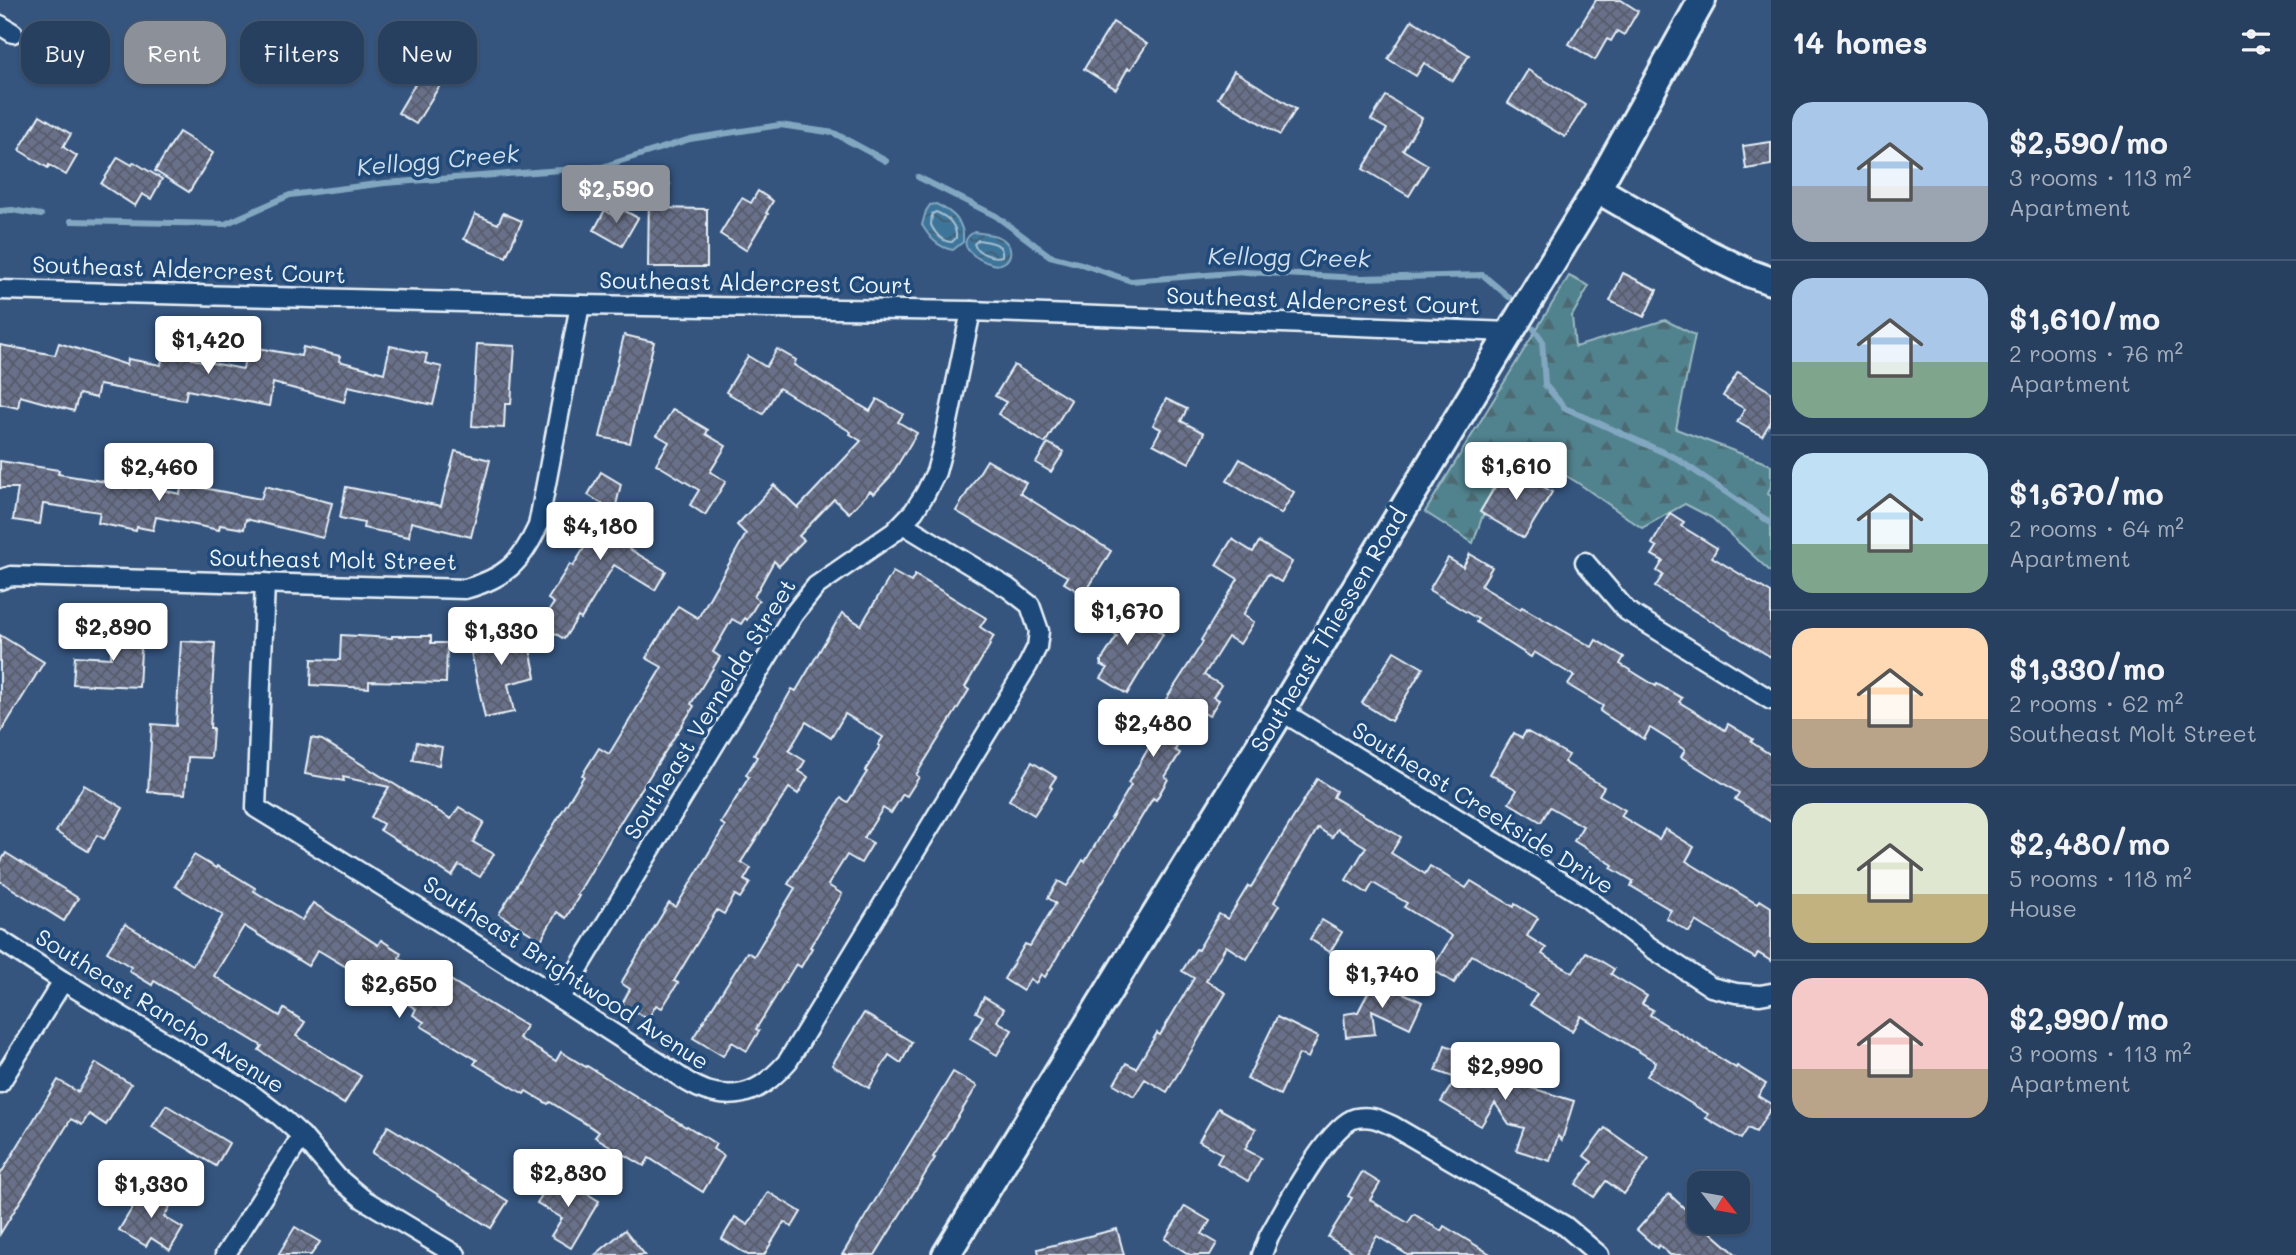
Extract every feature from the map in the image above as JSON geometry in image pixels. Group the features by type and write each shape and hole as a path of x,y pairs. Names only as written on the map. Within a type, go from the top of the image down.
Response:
{"main road":[{"name":"Southeast Thiessen Road","path":"946,1255 1597,189 1702,0"},
{"path":"1597,189 1709,254 1771,281"}],"street":[{"name":"Southeast Aldercrest Court","path":"0,290 580,305 971,311 1510,332"},
{"name":"Southeast Molt Street","path":"0,580 10,576 466,589 490,582 512,567 528,547 538,526 580,305"},
{"name":"Southeast Vernelda Street","path":"560,999 793,615 816,586 903,524 925,494 936,472 943,446 971,311"},
{"name":"Southeast Brightwood Avenue","path":"265,583 256,808 446,924 594,1023 703,1090 728,1095 752,1091 774,1077 788,1061 1037,647 1039,631 1030,605 1008,588 903,524"},
{"path":"1585,562 1627,611 1771,700"},
{"name":"Southeast Creekside Drive","path":"1280,711 1584,896 1650,947 1710,987 1736,993 1771,993"},
{"name":"Southeast Rancho Avenue","path":"0,940 250,1093 280,1115 337,1177 363,1199 456,1255"},
{"path":"0,1083 63,981"},
{"path":"1262,1255 1269,1236 1335,1132 1354,1119 1373,1117 1565,1226 1599,1255"},
{"path":"225,1255 302,1136"}],"green space":[{"path":"1569,276 1589,286 1572,316 1575,347 1665,320 1695,335 1676,429 1771,465 1771,486 1768,494 1771,496 1771,572 1712,518 1685,504 1642,528 1578,483 1528,453 1502,461 1473,543 1425,512"}],"water":[{"path":"936,204 948,210 960,223 963,242 953,250 934,241 922,225 930,205"},
{"path":"974,232 1002,239 1009,245 1009,258 997,265 974,256 966,247 966,242"}],"building":[{"path":"1596,0 1621,0 1638,11 1624,35 1617,31 1611,41 1607,39 1595,60 1569,44"},
{"path":"1412,20 1469,55 1453,81 1424,63 1416,76 1388,59"},
{"path":"1113,22 1147,44 1116,89 1084,69"},
{"path":"1528,70 1585,105 1565,137 1508,103"},
{"path":"1234,71 1296,109 1280,135 1218,98"},
{"path":"415,84 440,85 416,124 398,113"},
{"path":"1386,96 1422,118 1403,150 1428,165 1409,196 1363,169 1387,129 1371,120"},
{"path":"40,115 71,134 63,147 77,156 66,175 49,165 48,168 19,150"},
{"path":"179,132 213,153 189,192 155,171"},
{"path":"1771,142 1771,165 1746,169 1743,146"},
{"path":"118,157 132,165 134,162 162,179 151,199 142,194 135,206 101,184"},
{"path":"656,177 670,184 657,208 707,209 707,267 648,267 649,190"},
{"path":"758,191 773,201 746,250 720,234 742,198 751,203"},
{"path":"618,207 638,218 622,246 594,230 605,210 613,215"},
{"path":"503,213 522,221 506,257 464,239 475,214 498,224"},
{"path":"1623,273 1657,290 1644,317 1610,301"},
{"path":"624,335 654,342 630,443 600,437"},
{"path":"59,343 127,365 128,359 161,365 164,347 193,352 192,359 243,369 247,346 301,356 303,347 340,356 339,361 384,373 390,346 427,354 425,363 442,367 433,405 348,386 344,402 273,383 269,406 187,390 185,400 99,385 96,398 79,394 74,411 20,396 18,408 0,404 0,345 55,355"},
{"path":"477,344 515,346 511,404 505,404 504,428 472,426"},
{"path":"777,349 796,360 794,365 870,411 877,399 903,414 898,422 917,433 890,477 874,494 870,491 849,513 834,499 799,536 804,540 779,566 774,561 754,597 759,600 747,620 745,618 741,624 732,619 713,652 720,657 691,704 694,706 618,826 566,918 557,912 541,940 499,914 599,748 609,754 662,667 646,658 678,606 698,618 746,534 737,525 774,485 798,508 861,441 850,434 851,432 779,388 763,414 726,392 748,356 766,367"},
{"path":"1014,365 1071,400 1045,443 998,414 1006,402 995,396"},
{"path":"1738,372 1771,392 1771,421 1762,436 1737,422 1745,409 1723,396"},
{"path":"1166,399 1187,409 1181,421 1204,433 1189,463 1153,444 1161,429 1153,425"},
{"path":"673,409 708,430 706,434 726,446 710,472 726,481 705,515 690,505 699,490 656,464 669,442 657,435"},
{"path":"1048,443 1064,452 1051,472 1036,463"},
{"path":"455,451 490,460 471,537 411,522 409,537 363,528 364,523 340,518 346,487 441,506"},
{"path":"1240,459 1294,492 1281,514 1227,481"},
{"path":"987,460 1026,483 1020,493 1111,551 1084,595 1064,583 1068,577 956,511"},
{"path":"0,461 59,470 58,474 107,482 108,478 180,494 182,484 261,499 265,486 332,503 323,538 246,519 244,529 220,525 219,530 156,517 153,530 137,527 136,531 98,523 100,512 43,504 40,524 13,520 18,488 0,488"},
{"path":"1508,465 1552,492 1524,538 1480,512"},
{"path":"601,472 621,484 606,548 632,505 647,514 626,547 666,571 655,590 614,565 581,619 578,617 564,639 540,624 554,603 548,599 570,564 573,566 609,508 588,495"},
{"path":"1670,513 1684,522 1681,526 1717,548 1712,557 1771,593 1771,657 1655,587 1663,575 1657,571 1663,561 1652,555 1657,547 1652,544"},
{"path":"1232,539 1253,552 1259,542 1292,562 1281,582 1268,574 1243,615 1254,622 1240,644 1228,637 1204,675 1221,685 1213,697 1219,700 1209,716 1204,713 1198,723 1193,720 1175,750 1180,753 1165,777 1168,779 1156,800 1153,798 1045,977 1041,974 1036,983 1030,979 1023,991 1004,979 1025,944 1030,946 1056,903 1048,898 1058,881 1067,886 1083,860 1085,862 1131,785 1128,783 1165,720 1156,715 1203,642 1201,640 1238,579 1216,565"},
{"path":"1470,554 1492,567 1481,586 1592,647 1596,640 1624,657 1620,664 1682,698 1679,702 1725,730 1728,724 1753,739 1751,742 1771,755 1771,822 1735,799 1739,793 1681,757 1685,750 1650,728 1644,739 1604,714 1600,711 1603,706 1568,685 1574,676 1534,652 1531,657 1476,622 1478,619 1429,590 1448,558 1463,567"},
{"path":"893,572 911,582 915,575 986,618 980,627 994,636 965,687 969,690 916,775 919,777 907,796 903,794 891,813 883,808 864,838 873,843 861,863 847,855 828,885 842,894 801,967 796,964 756,1029 759,1031 747,1051 732,1042 723,1056 693,1038 747,952 754,956 795,888 788,884 841,798 848,802 867,772 865,771 883,737 845,714 831,738 806,722 789,751 805,761 799,771 808,777 798,794 789,788 741,862 751,868 744,880 750,883 740,898 735,895 724,914 717,910 674,981 678,983 662,1008 656,1005 648,1019 622,1004 630,989 621,983 669,903 676,907 725,826 721,823 749,777 746,775 757,757 754,755 792,689 796,691 842,613 861,625"},
{"path":"1113,602 1163,634 1127,694 1101,678 1108,668 1101,665 1101,661 1117,636 1099,625"},
{"path":"525,626 536,677 508,684 514,712 485,718 468,638"},
{"path":"112,630 142,632 139,687 73,684 75,656 111,658"},
{"path":"0,635 44,662 0,734"},
{"path":"341,635 392,638 431,636 431,643 447,643 446,683 369,681 369,688 311,685 312,659 340,660"},
{"path":"181,641 215,643 211,758 188,757 185,794 148,792 152,724 176,726"},
{"path":"1394,651 1423,668 1391,721 1362,703"},
{"path":"1526,731 1569,755 1564,762 1604,787 1599,795 1625,810 1621,816 1659,839 1665,829 1694,847 1686,861 1757,904 1760,900 1771,907 1771,961 1758,953 1755,958 1696,921 1689,932 1666,918 1671,910 1631,886 1633,881 1611,868 1613,865 1574,841 1583,826 1550,807 1541,822 1509,803 1517,790 1490,774 1514,733 1522,738"},
{"path":"311,738 322,740 451,819 459,807 484,822 473,842 494,854 480,877 459,865 452,876 380,830 383,824 371,817 389,787 343,777 344,781 305,774"},
{"path":"417,742 442,747 439,765 413,760"},
{"path":"1032,762 1056,777 1034,815 1009,800"},
{"path":"1317,779 1336,791 1333,797 1401,837 1391,853 1425,874 1430,866 1466,888 1471,881 1538,918 1527,936 1546,948 1542,954 1573,973 1586,952 1614,969 1611,974 1647,996 1642,1004 1653,1010 1650,1015 1766,1084 1758,1096 1771,1104 1771,1108 1756,1132 1748,1128 1741,1139 1706,1118 1708,1114 1647,1076 1656,1062 1581,1016 1572,1031 1530,1005 1537,994 1472,955 1454,983 1432,969 1452,936 1404,907 1407,903 1373,883 1367,893 1346,880 1366,847 1337,829 1332,837 1318,828 1274,902 1279,905 1247,959 1226,946 1206,981 1226,993 1167,1092 1145,1079 1134,1096 1114,1084 1126,1063 1136,1068 1157,1033 1160,1035 1194,978 1182,971 1219,914 1228,919 1248,886 1251,887"},
{"path":"84,785 123,808 104,839 97,835 88,851 56,832"},
{"path":"6,853 78,898 64,921 0,881 0,863"},
{"path":"194,855 234,875 255,888 254,891 302,920 313,903 378,945 381,940 401,953 399,958 435,979 439,973 526,1026 519,1038 556,1061 561,1052 716,1144 713,1149 724,1156 703,1192 649,1158 644,1166 595,1137 599,1132 550,1102 548,1104 526,1091 524,1094 474,1064 477,1060 421,1026 424,1022 413,1015 416,1009 318,950 308,966 244,926 214,976 280,1016 284,1009 305,1022 296,1036 361,1076 344,1104 259,1050 262,1046 154,981 152,985 129,971 131,967 107,952 125,924 193,965 223,915 175,886"},
{"path":"1322,920 1342,932 1330,952 1310,939"},
{"path":"1375,979 1422,1002 1410,1028 1372,1010 1375,1034 1346,1037 1344,1014 1358,1012"},
{"path":"984,997 1004,1009 997,1021 1012,1030 997,1055 970,1039 983,1016 976,1012"},
{"path":"864,1013 912,1042 901,1063 889,1055 869,1088 832,1065"},
{"path":"1277,1017 1318,1037 1308,1058 1299,1054 1280,1095 1247,1079"},
{"path":"1445,1045 1496,1063 1492,1076 1574,1101 1562,1140 1558,1136 1550,1161 1516,1150 1524,1128 1509,1124 1495,1103 1481,1126 1441,1102 1456,1078 1436,1071"},
{"path":"96,1063 131,1084 106,1125 89,1114 82,1125 71,1119 0,1234 0,1175 58,1080 78,1092"},
{"path":"953,1072 977,1086 933,1157 935,1158 875,1255 842,1255"},
{"path":"166,1105 229,1143 216,1166 152,1127"},
{"path":"1218,1108 1256,1129 1245,1149 1261,1158 1248,1181 1217,1163 1222,1154 1199,1141"},
{"path":"388,1126 508,1201 491,1228 372,1153"},
{"path":"1605,1128 1649,1159 1624,1194 1606,1181 1594,1197 1576,1184 1592,1162 1584,1156"},
{"path":"1362,1172 1380,1183 1370,1200 1408,1223 1414,1214 1441,1231 1444,1226 1492,1255 1408,1255 1377,1236 1365,1255 1358,1255 1328,1237 1352,1198 1348,1196"},
{"path":"555,1174 599,1201 571,1248 551,1236 562,1218 537,1203"},
{"path":"146,1185 173,1201 164,1217 183,1228 170,1250 151,1238 146,1246 119,1230"},
{"path":"768,1192 801,1212 792,1227 784,1222 764,1255 748,1255 722,1239 735,1217 748,1225"},
{"path":"1669,1194 1687,1211 1687,1234 1713,1234 1737,1255 1670,1255 1659,1245 1657,1248 1637,1230"},
{"path":"1185,1206 1210,1221 1202,1234 1217,1243 1210,1255 1190,1255 1165,1239"},
{"path":"295,1227 320,1242 311,1255 278,1255"},
{"path":"1117,1229 1124,1255 1039,1255 1038,1249"},
{"path":"625,1230 645,1255 595,1255"}],"waterway":[{"name":"Kellogg Creek","path":"71,221 225,224 290,195 385,183 602,167 690,139 780,125 834,133 886,161"},
{"name":"Kellogg Creek","path":"918,177 996,216 1050,256 1131,281 1244,272 1361,278 1483,275 1509,297"},
{"name":"Kellogg Creek","path":"0,211 12,210 41,215"},
{"name":"Kellogg Creek","path":"1534,329 1542,340 1545,385 1565,408 1676,458 1771,523"}]}
